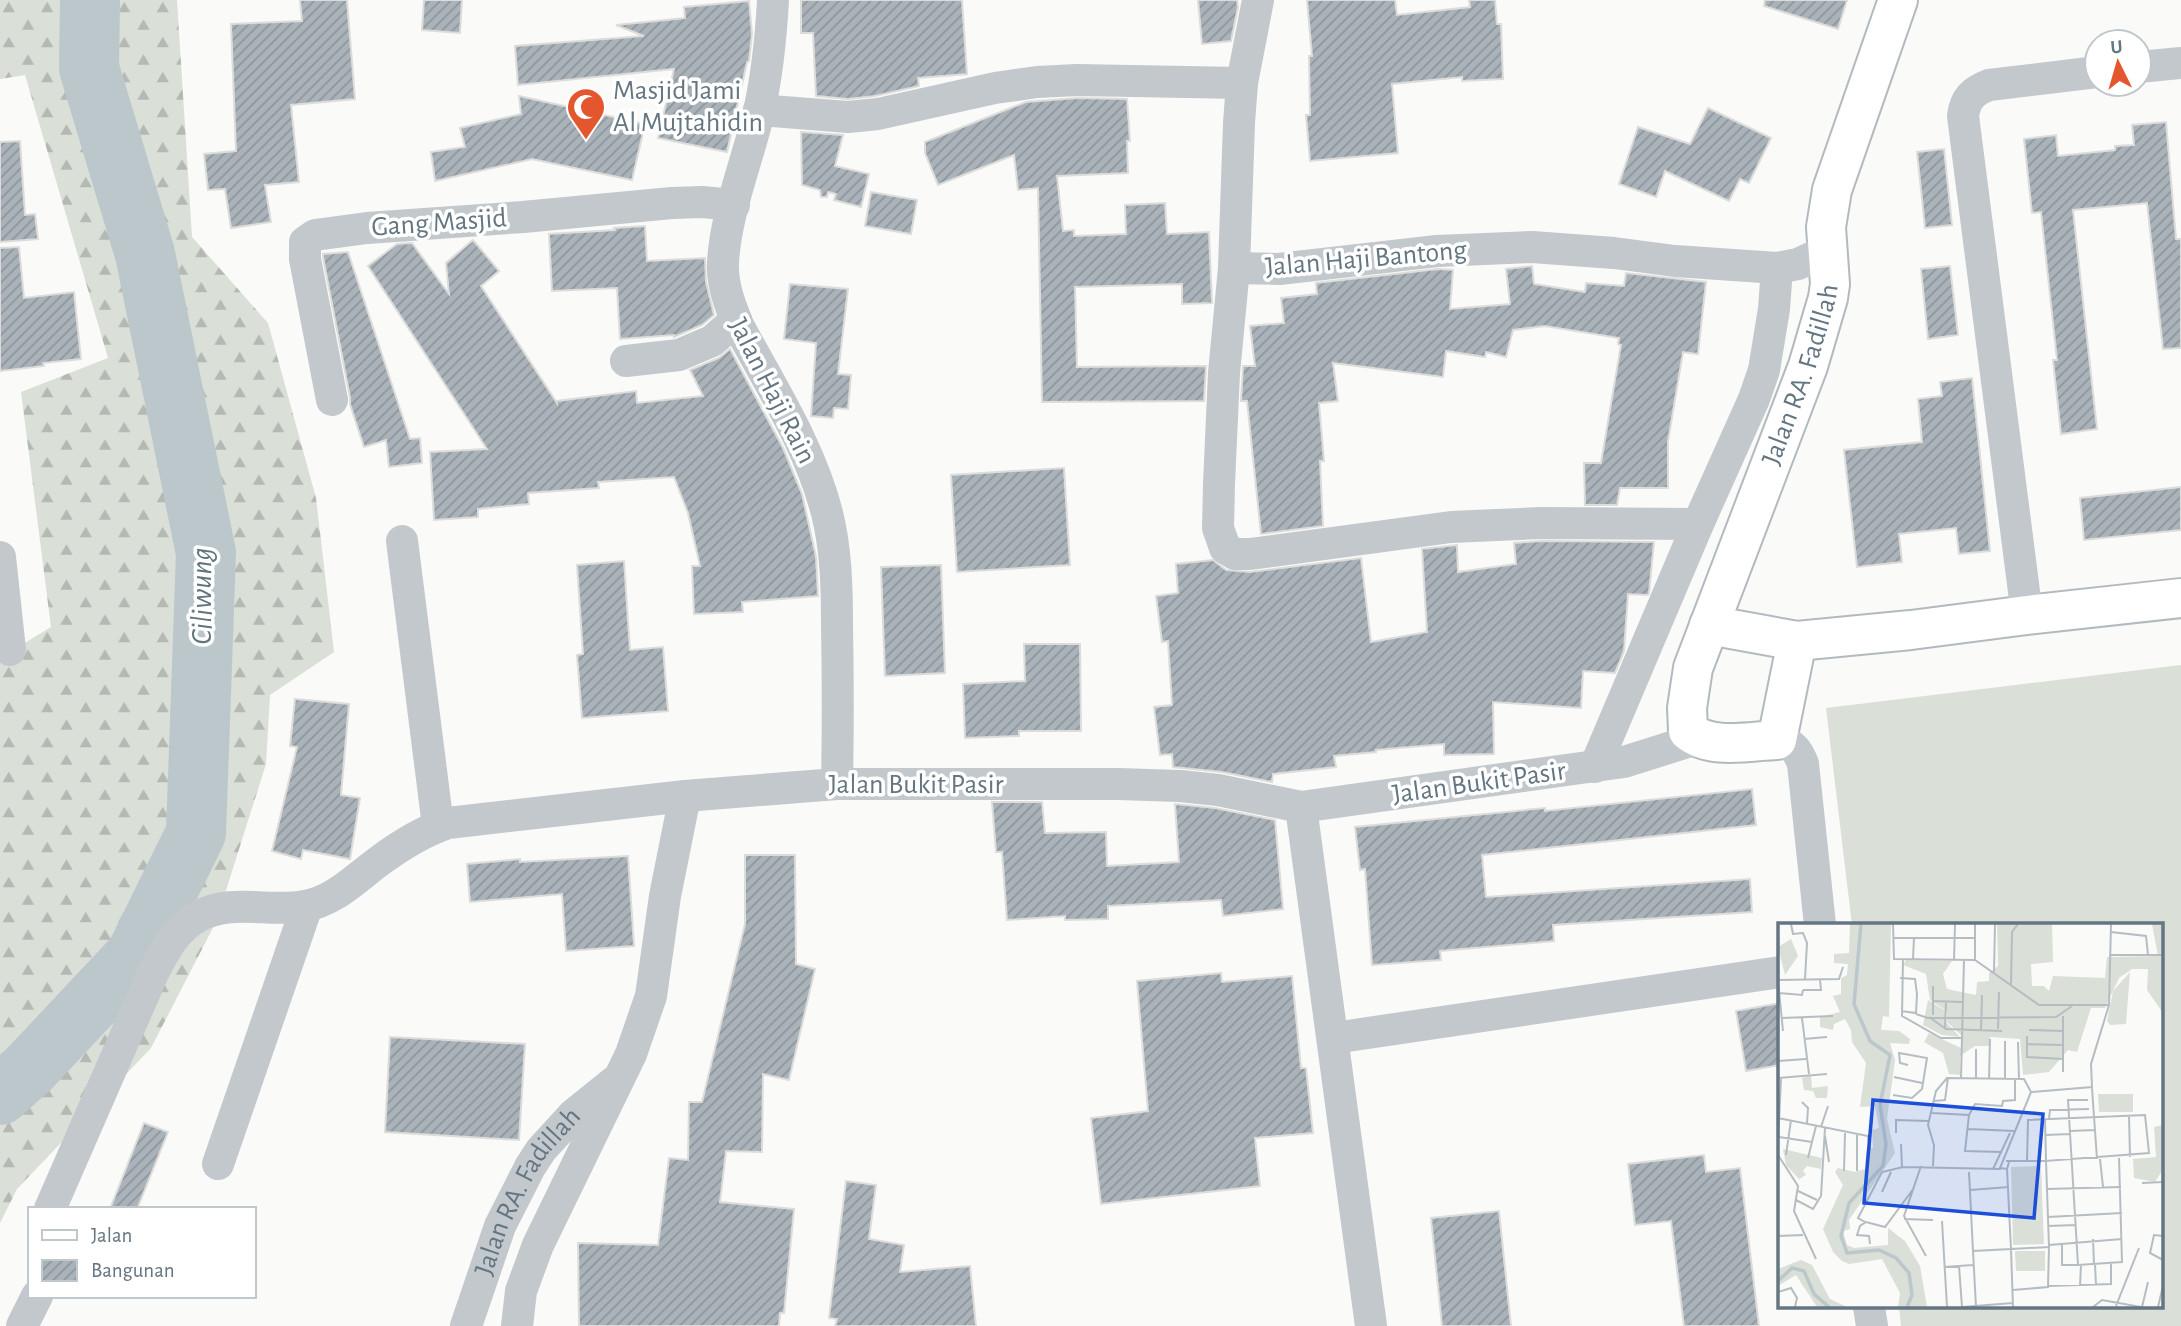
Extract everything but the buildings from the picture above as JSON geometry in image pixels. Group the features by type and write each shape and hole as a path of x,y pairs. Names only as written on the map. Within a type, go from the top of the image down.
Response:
{"main road":[{"name":"Jalan RA. Fadillah","path":"1700,738 1690,734 1686,728 1693,668 1819,332 1830,284 1827,215 1832,190 1898,0"},
{"path":"1709,625 1797,641 2181,598"},
{"path":"1700,738 1734,743 1777,740 1797,641"}],"street":[{"name":"Jalan Haji Rain","path":"773,0 771,44 759,110 734,205 723,263 727,295 736,320 794,431 820,488 827,513 834,547 837,596 837,784"},
{"name":"Jalan Haji Bantong","path":"1258,0 1242,83 1234,268 1279,269 1437,251 1532,247 1777,268 1798,264 1828,250"},
{"path":"2153,66 2181,62"},
{"path":"2028,615 1964,109 1974,92 1989,85 2083,74"},
{"path":"759,110 848,117 878,114 995,88 1064,80 1242,83"},
{"name":"Gang Masjid","path":"332,400 305,259 305,242 315,235 367,228 672,203 734,205"},
{"path":"1234,268 1224,373 1219,484 1220,536 1224,548 1229,551 1250,554 1451,527 1555,523 1698,524"},
{"path":"1595,767 1754,399 1764,370 1774,309 1777,268"},
{"path":"626,361 679,355 712,341 736,320"},
{"path":"51,1207 165,948 187,924 197,916 231,906 307,906 340,892 380,860 438,826 402,541"},
{"path":"0,557 10,650"},
{"name":"Jalan Bukit Pasir","path":"438,826 685,796 837,784 1180,786 1218,790 1301,807 1624,762 1700,738"},
{"path":"1777,740 1791,744 1803,764 1819,923"},
{"path":"517,1326 521,1291 538,1245 631,1054 651,996 665,895 685,796"},
{"path":"1301,807 1371,1326"},
{"path":"218,1164 307,906"},
{"path":"1334,1038 1778,972"},
{"name":"Jalan RA. Fadillah","path":"466,1326 500,1226 530,1167 541,1150 573,1115 618,1079"},
{"path":"22,1326 36,1298"},
{"path":"1870,1308 1872,1326"}],"green space":[{"path":"0,0 177,0 192,237 268,323 316,498 334,652 270,695 266,764 216,922 151,1048 17,1189 0,1223 0,658 51,627 21,392 108,358 25,75 0,79"},
{"path":"2181,665 2181,1326 1901,1326 1899,1308 2164,1308 2164,923 1852,923 1826,708"}],"waterway":[{"name":"Ciliwung","path":"0,1095 29,1069 136,955 196,833 206,553 145,254 89,68 90,0"}],"place":[{"name":"Masjid Jami Al Mujtahidin","path":"586,141"}]}
